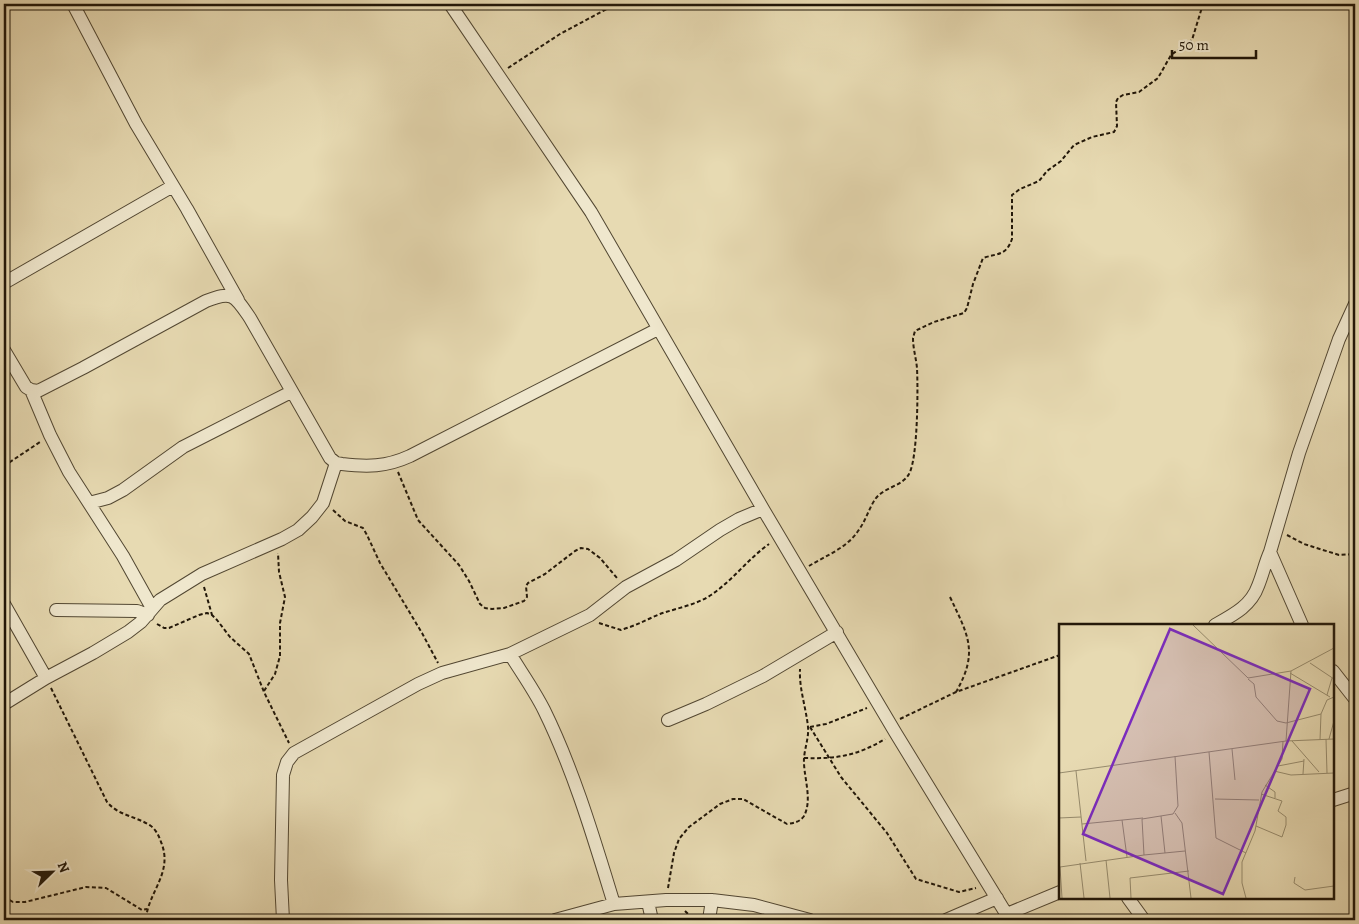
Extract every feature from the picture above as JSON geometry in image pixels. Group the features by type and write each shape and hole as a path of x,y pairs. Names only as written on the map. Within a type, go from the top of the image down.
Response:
{"street":[{"path":"73,4 136,124 326,452 336,463 378,465 394,463 524,399 658,329"},
{"path":"450,4 591,212 763,509 1008,917 1059,892"},
{"path":"4,283 173,186"},
{"path":"32,390 44,388 206,301 230,295 238,300"},
{"path":"1217,624 1239,612 1250,601 1258,587 1299,453 1339,339 1355,304"},
{"path":"4,350 23,383 32,390 50,435 69,472 123,556 150,611"},
{"path":"89,503 108,498 123,490 183,448 291,392"},
{"path":"4,704 128,632 141,622 160,600 202,574 282,539 298,530 323,503 336,463"},
{"path":"283,920 281,880 283,775 287,762 294,753 442,672 510,654 579,621 590,615 626,587 676,560 726,526 763,509"},
{"path":"1270,552 1302,624"},
{"path":"4,604 46,678"},
{"path":"56,610 150,611"},
{"path":"668,720 737,689 801,654 836,632"},
{"path":"510,654 543,708 562,749 614,904"},
{"path":"1334,672 1355,699"},
{"path":"1334,800 1355,793"},
{"path":"946,920 997,898"},
{"path":"1129,899 1144,920"},
{"path":"555,920 614,904 666,900 712,900 754,905 810,920"},
{"path":"709,920 712,900"},
{"path":"648,902 652,920"}],"path":[{"path":"609,8 612,4"},
{"path":"497,75 560,34 616,4"},
{"path":"800,570 847,544 857,533 874,501 880,494 889,487 901,483 909,476 913,464 916,440 917,382 913,338 915,332 919,328 934,322 964,313 983,258 1001,254 1010,246 1012,239 1012,195 1020,189 1039,181 1074,146 1092,138 1114,132 1118,126 1116,102 1118,98 1138,92 1158,78 1171,55 1192,40 1203,4"},
{"path":"4,466 50,435"},
{"path":"394,463 418,520 433,539 459,565 480,604 485,608 504,608 524,601 528,583 545,574 582,548 588,549 600,558 613,575 626,587"},
{"path":"323,503 345,521 363,528 442,672"},
{"path":"1275,530 1304,544 1339,556 1355,554"},
{"path":"579,621 603,623 621,630 696,602 710,595 731,580 761,549 780,537"},
{"path":"264,692 275,674 280,656 280,623 285,597 278,558 282,539"},
{"path":"202,574 212,615 230,637 249,654 264,692 294,753"},
{"path":"950,597 966,634 969,650 968,668 956,692"},
{"path":"150,611 158,625 164,628 169,628 206,613 212,615"},
{"path":"801,654 801,690 809,727 841,777 886,834 916,879 958,892 990,886"},
{"path":"804,758 829,759 843,757 863,750 893,728 956,692 1059,654"},
{"path":"46,678 107,802 113,810 152,827 159,836 164,848 165,861 156,893 147,909 146,920"},
{"path":"809,727 826,724 849,716 878,702"},
{"path":"666,900 674,853 680,839 690,827 720,804 733,799 743,799 787,824 800,820 807,806 804,758 809,727"},
{"path":"4,896 13,902 25,902 86,887 106,888 142,910 147,909"}]}
